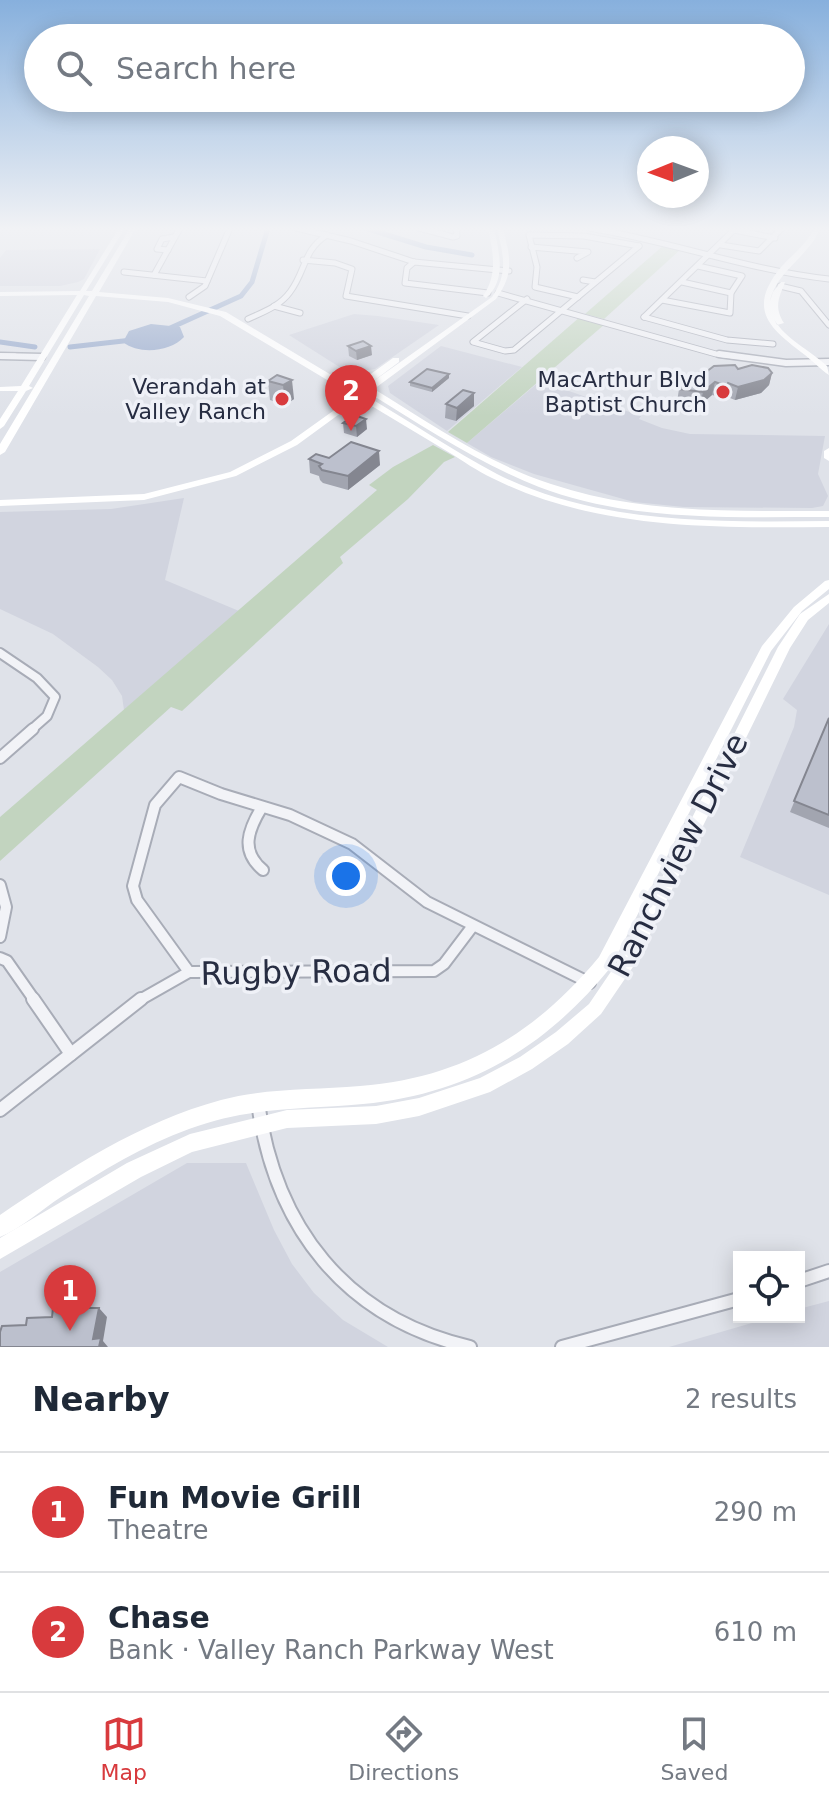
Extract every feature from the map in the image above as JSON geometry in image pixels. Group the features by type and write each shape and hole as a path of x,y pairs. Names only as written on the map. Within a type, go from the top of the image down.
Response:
{"main road":[{"path":"58,291 73,298 74,305"},
{"path":"0,426 82,291"},
{"path":"0,452 94,291"},
{"path":"129,291 233,311 291,344 339,377 382,375"},
{"path":"768,291 765,294 769,309 776,319 788,333 827,362 829,373"},
{"path":"769,309 778,291"},
{"path":"0,292 133,292 189,297 339,377 466,459 533,489 603,513 674,523 824,522 829,513"},
{"path":"86,306 133,292"},
{"path":"424,345 488,293"},
{"path":"0,503 130,495 187,482 264,456 339,411 361,390 498,293"},
{"path":"53,339 64,342"},
{"path":"280,347 291,344"},
{"path":"382,375 380,388 384,404"},
{"path":"339,377 342,399"},
{"path":"0,389 38,389"},
{"path":"264,456 342,399 361,390"},
{"path":"339,411 384,404 533,489"},
{"path":"829,451 829,458"},
{"path":"0,496 130,495"},
{"name":"Ranchview Drive","path":"0,1227 107,1157 161,1130 258,1101 386,1093 456,1074 521,1042 556,1016 590,983 605,962 798,609 829,583"},
{"name":"Ranchview Drive","path":"0,1249 134,1170 190,1143 287,1119 376,1115 419,1107 484,1086 526,1063 595,1009 631,956 775,648 804,617 829,597"},
{"path":"624,925 641,934"}],"street":[{"path":"189,297 199,291"},
{"path":"248,319 274,306 291,291"},
{"path":"347,291 346,296 468,316"},
{"path":"470,291 488,293"},
{"path":"552,291 578,297"},
{"path":"527,299 473,342 512,351 585,291"},
{"path":"672,291 644,317 727,340 773,344"},
{"path":"662,300 727,314 730,313 731,293 721,291"},
{"path":"800,291 829,325"},
{"path":"498,293 671,343 750,360 827,362"},
{"path":"274,306 300,313"},
{"path":"671,343 686,329"},
{"path":"0,364 3,356 44,354"},
{"path":"0,758 47,716 55,697 37,678 3,659"},
{"path":"189,972 137,900 133,886 155,805 179,777 290,815 352,844 427,902 590,983"},
{"path":"262,807 249,826 246,842 248,855 263,870"},
{"path":"0,885 6,907 0,937"},
{"name":"Rugby Road","path":"0,1110 159,988 189,972 434,971 444,964 472,927"},
{"path":"0,958 7,961 71,1054"},
{"path":"258,1101 260,1124 283,1199 297,1226 342,1281 366,1301 420,1332 450,1344 470,1347"},
{"path":"805,1279 829,1271"},
{"path":"562,1347 733,1301"}],"shaded area":[{"path":"354,314 439,325 375,369 360,371 341,368 289,335"},
{"path":"441,346 522,367 447,431 390,393 388,386"},
{"path":"540,381 641,416 639,419 662,428 690,434 825,436 818,474 828,496 823,506 812,508 684,507 634,502 534,474 491,457 467,443"},
{"path":"184,498 165,580 239,611 124,710 122,696 112,680 98,667 53,634 0,609 0,512 111,509"},
{"path":"829,624 829,895 740,857 794,727 797,710 783,699"},
{"path":"187,1163 246,1163 274,1230 292,1264 314,1293 343,1320 388,1347 0,1347 0,1272"},
{"path":"829,1301 829,1347 669,1347 752,1323 805,1323 805,1307"}],"green space":[{"path":"611,291 635,291 604,319 585,314"},
{"path":"581,316 605,324 467,443 448,432"},
{"path":"433,445 455,457 444,462 408,499 340,557 343,563 182,711 171,707 0,861 0,817 377,490 369,485 393,467"}],"water":[{"path":"151,324 180,327 184,337 171,346 154,350 137,349 123,342 129,331"}],"building":[{"path":"363,341 371,346 356,351 348,346"},
{"path":"735,365 738,369 752,365 768,368 772,373 764,380 738,387 715,382 703,392 679,389 701,371 706,372 714,366"},
{"path":"427,369 449,374 432,388 410,382"},
{"path":"277,375 292,380 283,385 268,381"},
{"path":"463,390 474,393 457,408 446,404"},
{"path":"354,415 366,419 356,426 343,423"},
{"path":"351,442 379,451 348,476 322,470 319,466 322,464 309,459 316,454 329,458"},
{"path":"829,718 829,815 794,801"},
{"path":"53,1308 99,1308 93,1339 101,1338 99,1347 0,1347 2,1326 26,1325 27,1318 52,1317"}],"waterway":[{"path":"168,329 241,296 245,291"},
{"path":"70,347 132,340"},
{"path":"0,342 35,347"}],"place":[{"name":"MacArthur Blvd Baptist Church","path":"723,392"},
{"name":"Verandah at Valley Ranch","path":"282,399"},
{"name":"Chase","path":"351,431"},
{"name":"Fun Movie Grill","path":"70,1331"}]}
